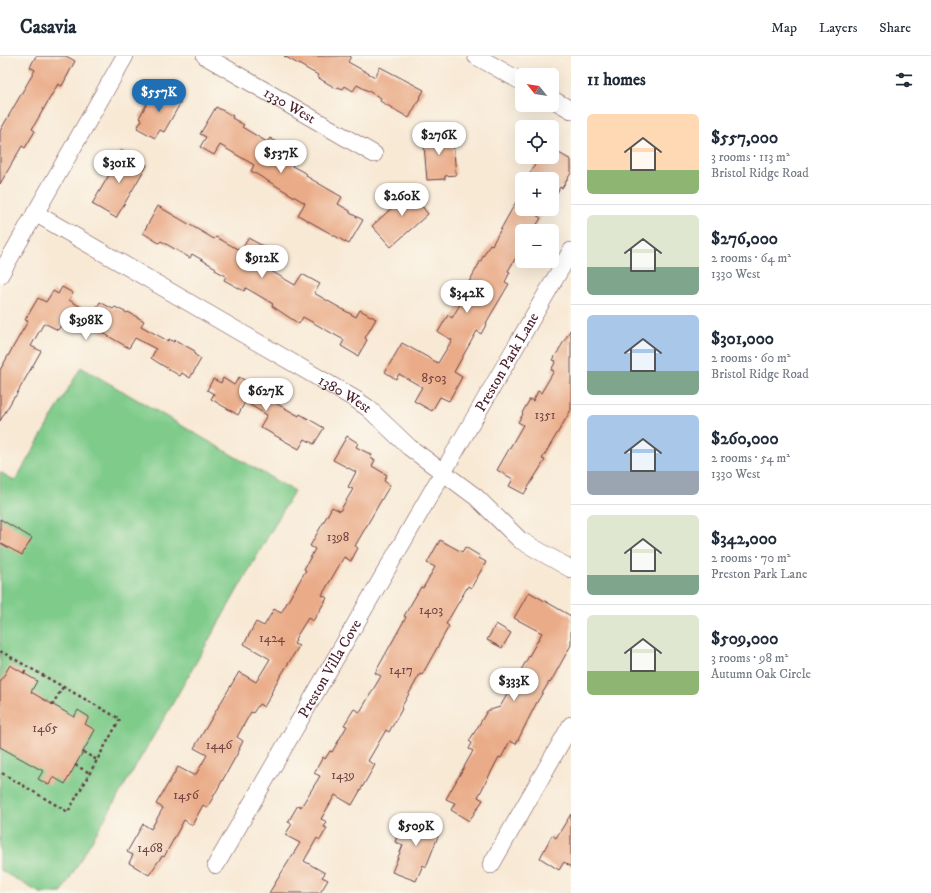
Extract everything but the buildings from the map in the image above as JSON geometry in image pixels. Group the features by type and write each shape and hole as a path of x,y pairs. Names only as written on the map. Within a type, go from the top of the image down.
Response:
{"street":[{"path":"0,275 125,56"},
{"name":"1330 West","path":"205,56 374,154"},
{"path":"476,56 515,78"},
{"path":"559,103 571,110"},
{"name":"1380 West","path":"35,213 355,399 368,408 409,447 476,497 520,540 571,569"},
{"name":"Preston Park Lane","path":"443,472 571,251"},
{"name":"Preston Villa Cove","path":"216,865 443,472"},
{"path":"490,865 571,724"}],"path":[{"path":"0,651 120,719 68,812 0,772"},
{"path":"24,673 27,667"},
{"path":"52,705 63,687"},
{"path":"83,752 97,760"},
{"path":"76,765 90,773"}],"green space":[{"path":"81,367 294,491 170,708 61,893 40,893 0,870 0,472 15,481"}]}
